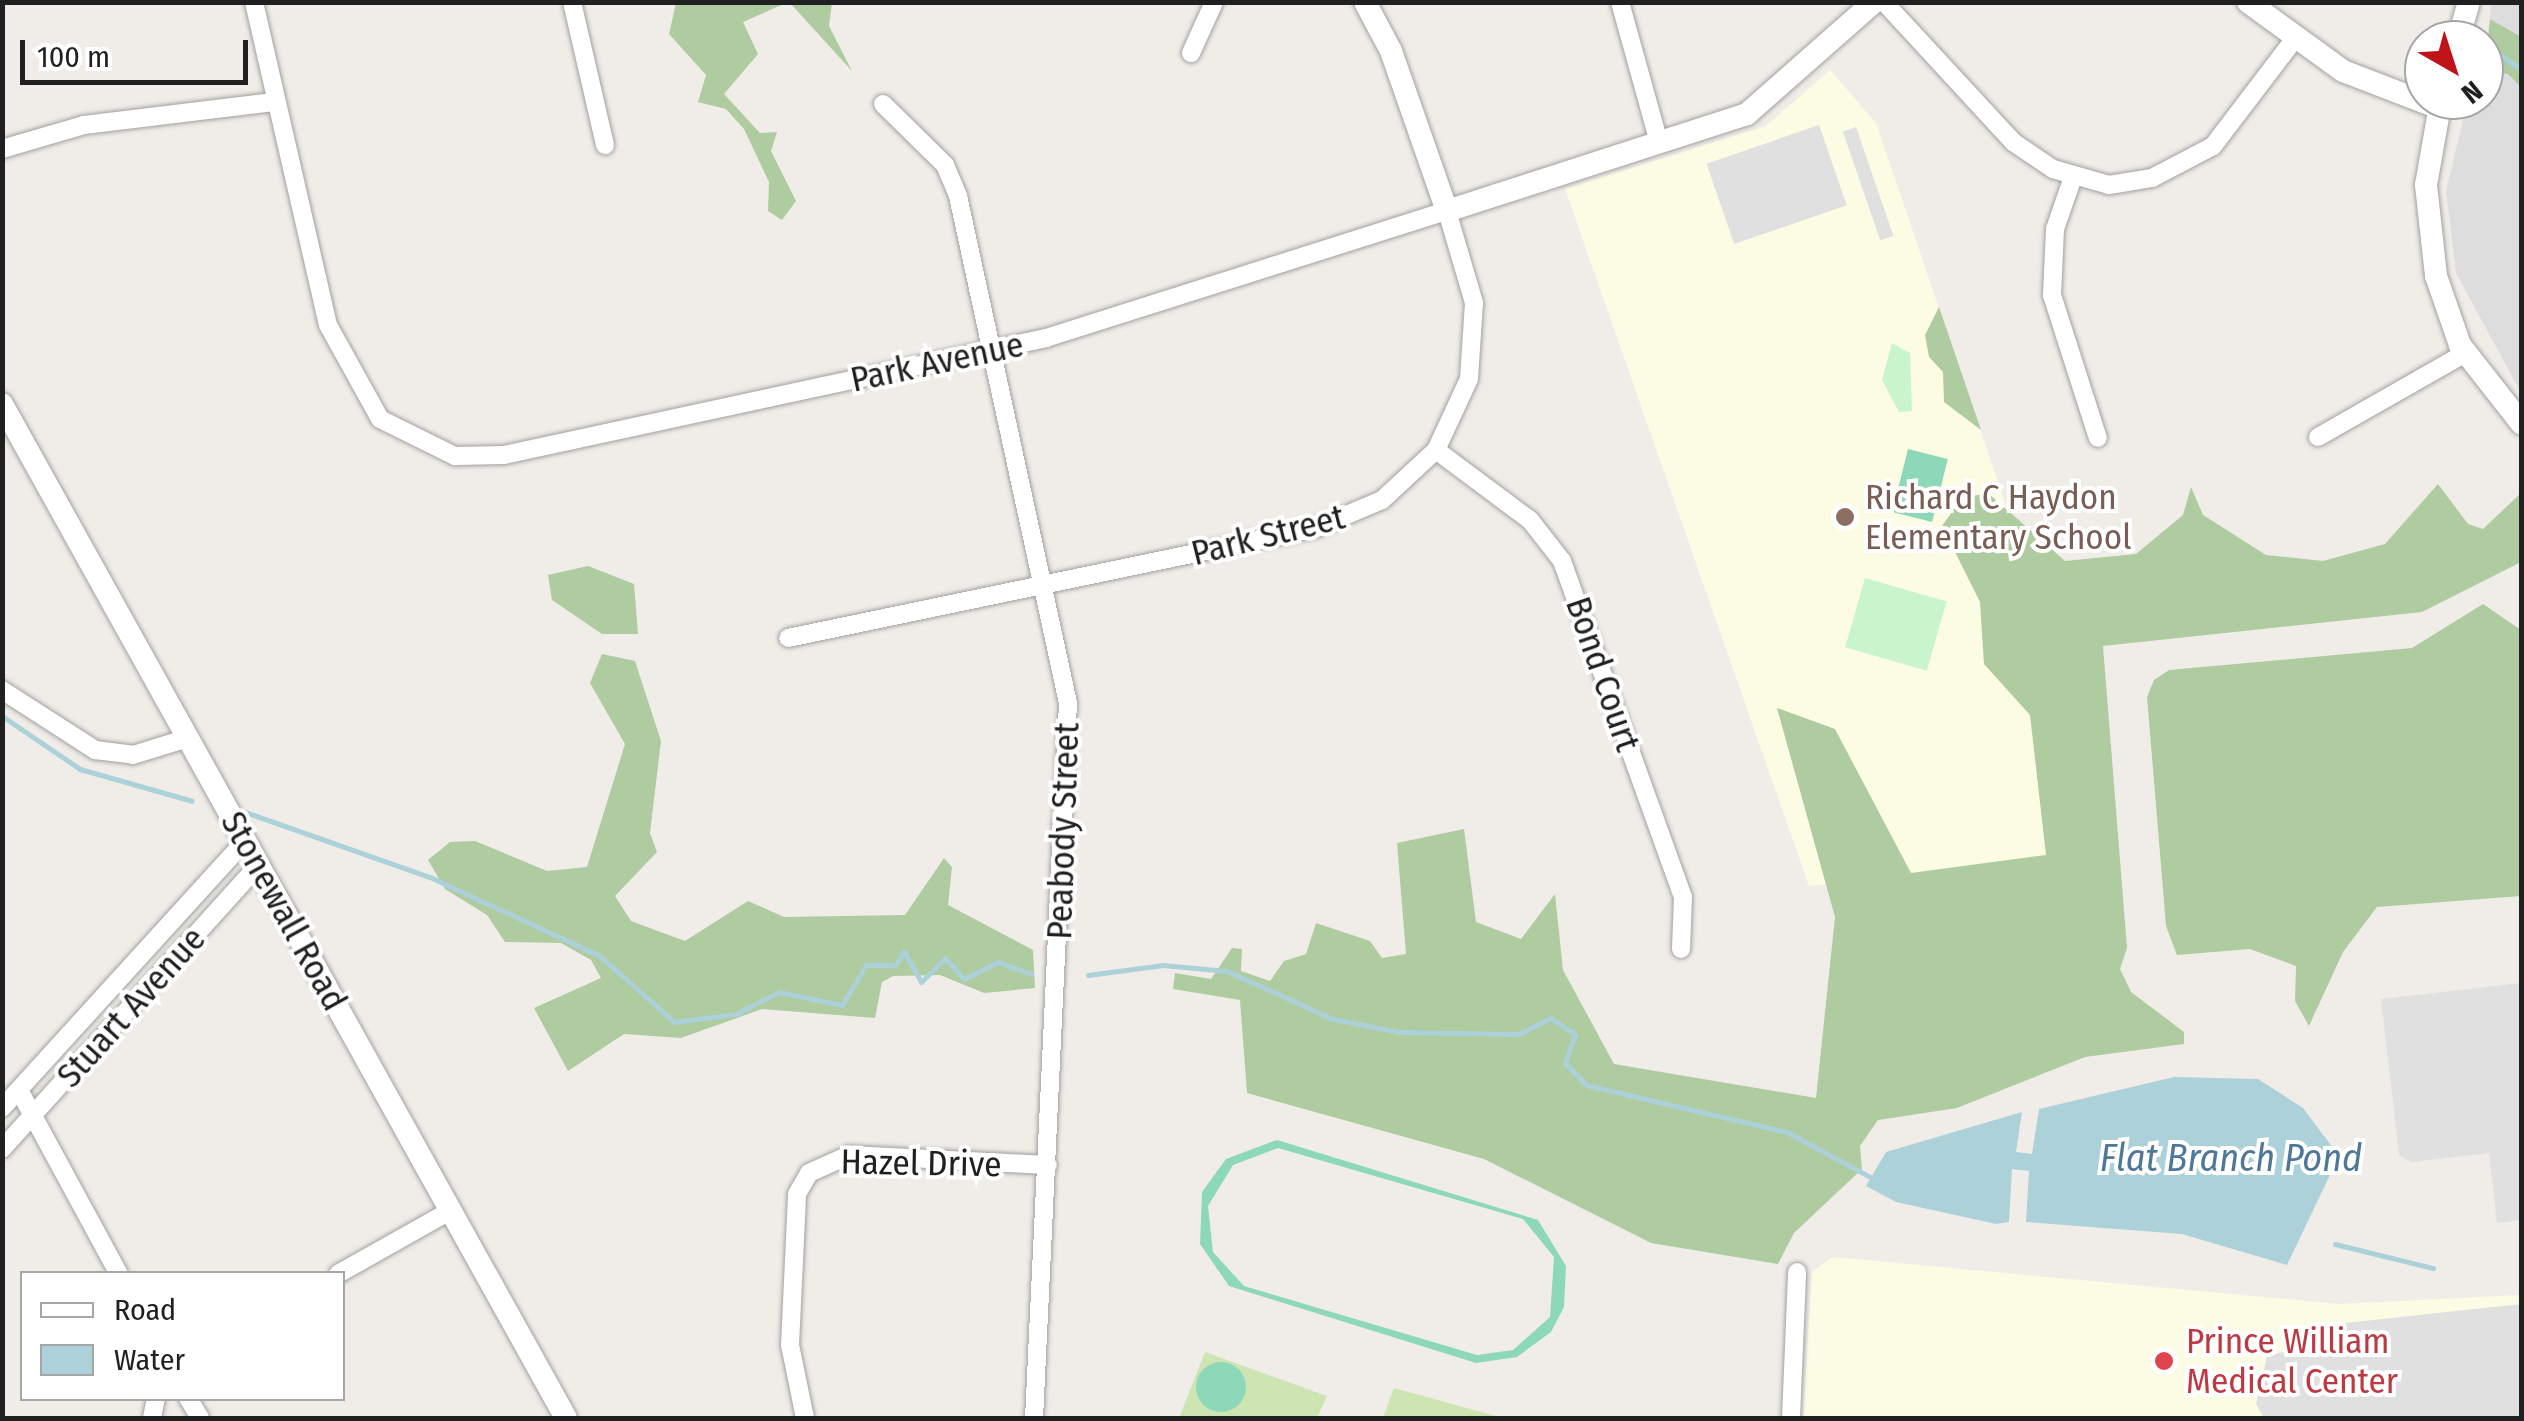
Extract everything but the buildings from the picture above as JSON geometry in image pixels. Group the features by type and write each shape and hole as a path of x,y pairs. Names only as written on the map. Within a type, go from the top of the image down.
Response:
{"street":[{"name":"Park Avenue","path":"254,2 328,325 367,403 429,450 504,455 992,350 1748,114 1874,2"},
{"path":"572,2 604,145"},
{"path":"1192,53 1214,2"},
{"name":"Park Street","path":"788,638 1337,522 1403,485 1436,450 1461,405 1475,330 1447,211 1392,50 1365,2"},
{"path":"1620,2 1659,143"},
{"path":"1884,2 2013,142 2073,177 2128,183 2197,158 2244,114 2296,37"},
{"path":"2248,2 2344,72 2404,92"},
{"path":"2,149 84,125 274,102"},
{"name":"Peabody Street","path":"883,104 952,179 1043,585 1070,729 1034,1418"},
{"path":"2439,120 2429,242 2465,353 2522,424"},
{"path":"2073,177 2055,229 2052,295 2098,438"},
{"path":"2318,437 2465,353"},
{"name":"Stonewall Road","path":"2,404 566,1418"},
{"name":"Bond Court","path":"1436,450 1530,520 1562,561 1683,896 1681,949"},
{"path":"2,690 96,750 152,753 188,738"},
{"name":"Stuart Avenue","path":"2,1108 245,841"},
{"name":"Stuart Avenue","path":"2,1148 259,866"},
{"path":"20,1090 117,1271"},
{"name":"Hazel Drive","path":"805,1418 790,1345 797,1194 808,1173 849,1155 1048,1166"},
{"path":"343,1271 450,1211"},
{"path":"1791,1418 1797,1272"}],"shaded area":[{"path":"2491,3 2521,3 2521,393 2456,273 2446,191 2463,120 2504,120 2504,20 2490,20"},
{"name":"Richard C Haydon Elementary School","path":"1830,70 1876,123 2040,605 2058,861 1809,886 1565,189 1766,126"},
{"path":"1819,125 1847,205 1734,244 1706,164"},
{"path":"1856,127 1893,236 1880,240 1843,132"},
{"path":"2521,983 2521,1220 2497,1223 2489,1153 2412,1162 2399,1155 2381,999"},
{"name":"Prince William Medical Center","path":"1833,1257 2339,1304 2521,1295 2521,1418 1803,1418 1812,1272"},
{"path":"2521,1304 2521,1418 2264,1418 2256,1404 2267,1356 2338,1337 2336,1324"}],"green space":[{"path":"676,3 786,3 743,22 758,54 724,94 760,133 777,132 771,151 796,201 782,220 768,211 769,182 744,129 726,109 698,102 706,75 669,34"},
{"path":"790,3 832,3 829,26 852,71"},
{"path":"2504,27 2521,37 2521,87 2504,74"},
{"path":"1939,307 1981,430 1944,402 1943,372 1929,357 1925,335"},
{"path":"1892,343 1910,353 1912,411 1899,412 1882,380"},
{"path":"1908,449 1948,459 1932,522 1892,512"},
{"path":"2438,484 2468,524 2483,529 2521,493 2521,562 2422,612 2103,646 2127,948 2120,969 2131,992 2184,1032 2184,1044 2085,1057 1957,1108 1878,1120 1860,1146 1862,1169 1794,1233 1778,1264 1651,1243 1484,1159 1247,1093 1240,1000 1173,989 1175,973 1211,979 1232,948 1242,949 1241,971 1270,981 1284,961 1306,954 1316,923 1370,941 1382,958 1406,954 1397,843 1464,829 1476,922 1521,939 1555,894 1563,970 1614,1064 1816,1098 1835,917 1777,708 1835,729 1911,873 2046,855 2030,715 1984,664 1980,602 1942,526 1962,498 1988,493 2065,561 2136,554 2183,515 2191,487 2203,515 2266,555 2323,561 2385,544"},
{"path":"588,566 634,584 638,634 602,634 552,600 548,575"},
{"path":"1865,578 1947,601 1927,671 1845,647"},
{"path":"2483,604 2521,630 2521,896 2377,907 2343,952 2309,1026 2295,1001 2296,966 2250,949 2177,955 2166,926 2147,697 2154,680 2169,670 2412,648"},
{"path":"602,654 635,661 661,741 650,833 657,852 615,896 631,921 685,941 748,901 784,917 905,915 944,858 952,867 948,905 1033,950 1035,988 984,993 940,975 893,976 882,982 875,1018 762,1009 681,1038 624,1034 568,1071 534,1008 601,978 591,960 561,943 505,942 487,915 445,889 428,860 450,842 475,841 547,871 587,867 625,744 590,683"},
{"path":"1277,1140 1538,1220 1566,1266 1564,1307 1551,1332 1517,1357 1476,1363 1229,1286 1200,1244 1202,1192 1226,1159","holes":["1278,1148 1523,1219 1554,1257 1550,1317 1513,1350 1477,1355 1244,1286 1213,1252 1208,1206 1233,1165"]},
{"path":"1205,1352 1327,1396 1317,1418 1179,1418"},
{"path":"1221,1362 1239,1369 1246,1387 1239,1405 1221,1412 1203,1405 1196,1387 1203,1369"},
{"path":"1394,1388 1503,1418 1383,1418"}],"water":[{"name":"Flat Branch Pond","path":"2174,1077 2258,1079 2303,1108 2339,1156 2287,1265 2182,1234 2026,1222 2029,1171 2012,1169 2009,1222 1996,1224 1896,1202 1866,1186 1886,1152 2022,1112 2016,1152 2032,1154 2039,1109"}],"waterway":[{"path":"2504,57 2522,70"},
{"path":"2,716 80,769 192,801"},
{"path":"245,812 430,877 600,956 674,1022 736,1014 779,992 842,1005 866,965 895,965 904,952 921,982 945,958 964,979 998,962 1031,974"},
{"path":"1088,975 1163,965 1227,971 1333,1019 1399,1032 1519,1034 1551,1018 1575,1035 1565,1063 1586,1085 1787,1132 1874,1179"},
{"path":"2335,1244 2433,1268"}],"place":[{"name":"Richard C Haydon Elementary School","path":"1845,517"},
{"name":"Prince William Medical Center","path":"2164,1361"}]}
